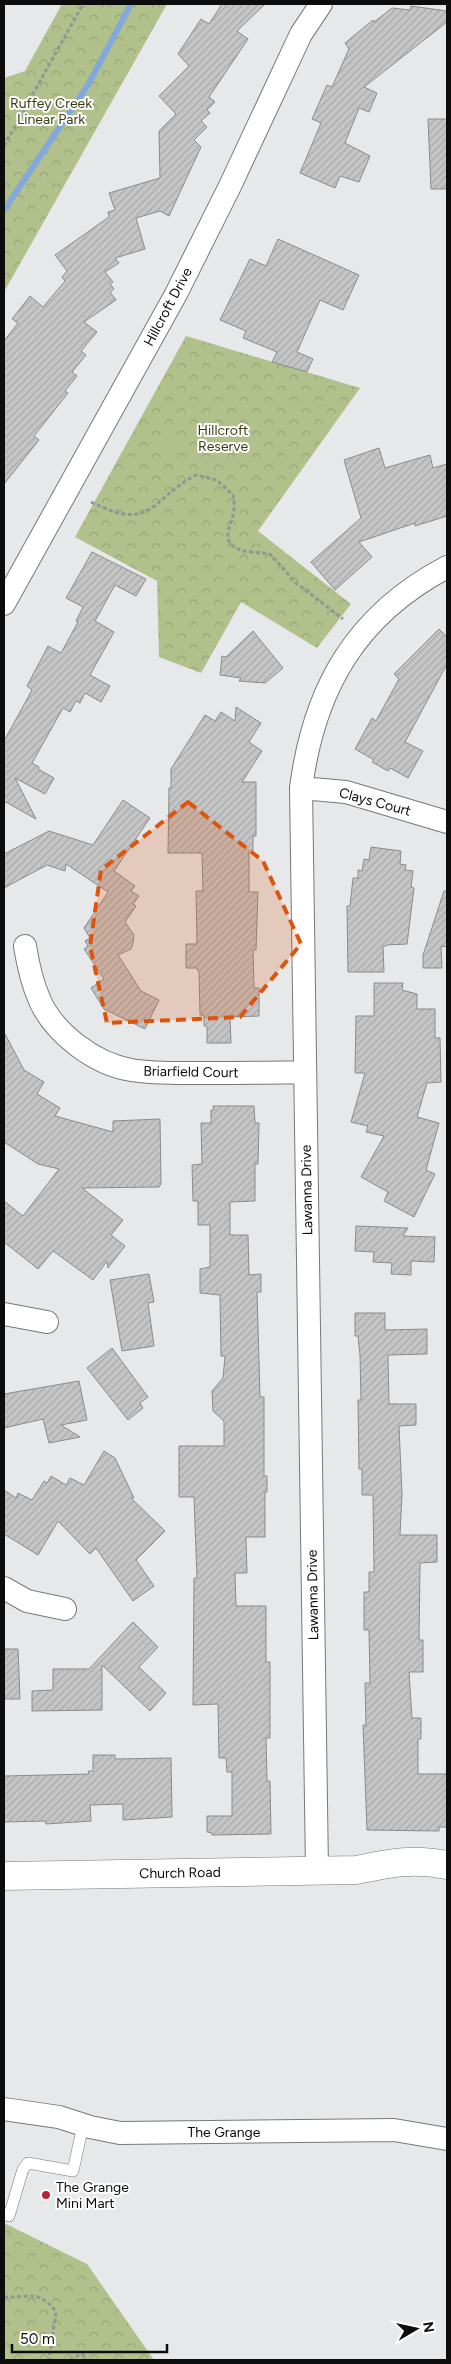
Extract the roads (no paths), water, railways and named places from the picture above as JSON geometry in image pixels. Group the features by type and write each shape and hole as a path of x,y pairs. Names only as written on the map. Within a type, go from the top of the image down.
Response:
{"street":[{"name":"Hillcroft Drive","path":"4,604 176,294 230,186 301,34 321,4"},
{"name":"Lawanna Drive","path":"317,1870 302,788 306,753 314,721 326,690 350,649 379,616 410,589 447,568"},
{"name":"Clays Court","path":"302,788 346,792 447,822"},
{"name":"Briarfield Court","path":"25,946 30,974 46,1010 64,1033 97,1059 129,1070 157,1073 305,1072"},
{"path":"4,1314 47,1322"},
{"path":"4,1588 26,1602 65,1609"},
{"name":"Church Road","path":"356,1870 400,1860 420,1860 447,1865"},
{"name":"Church Road","path":"4,1876 356,1870 401,1879 418,1879 447,1872"},
{"name":"The Grange","path":"4,2109 59,2117 83,2125 120,2133 394,2130 447,2139"}],"lane":[{"path":"4,2214 9,2216 23,2169 28,2163 73,2171 83,2125"}],"waterway":[{"path":"4,210 88,85 131,4"}],"place":[{"name":"The Grange Mini Mart","path":"46,2195"}],"park label":[{"name":"Ruffey Creek Linear Park","path":"51,112"},
{"name":"Hillcroft Reserve","path":"223,438"}]}
